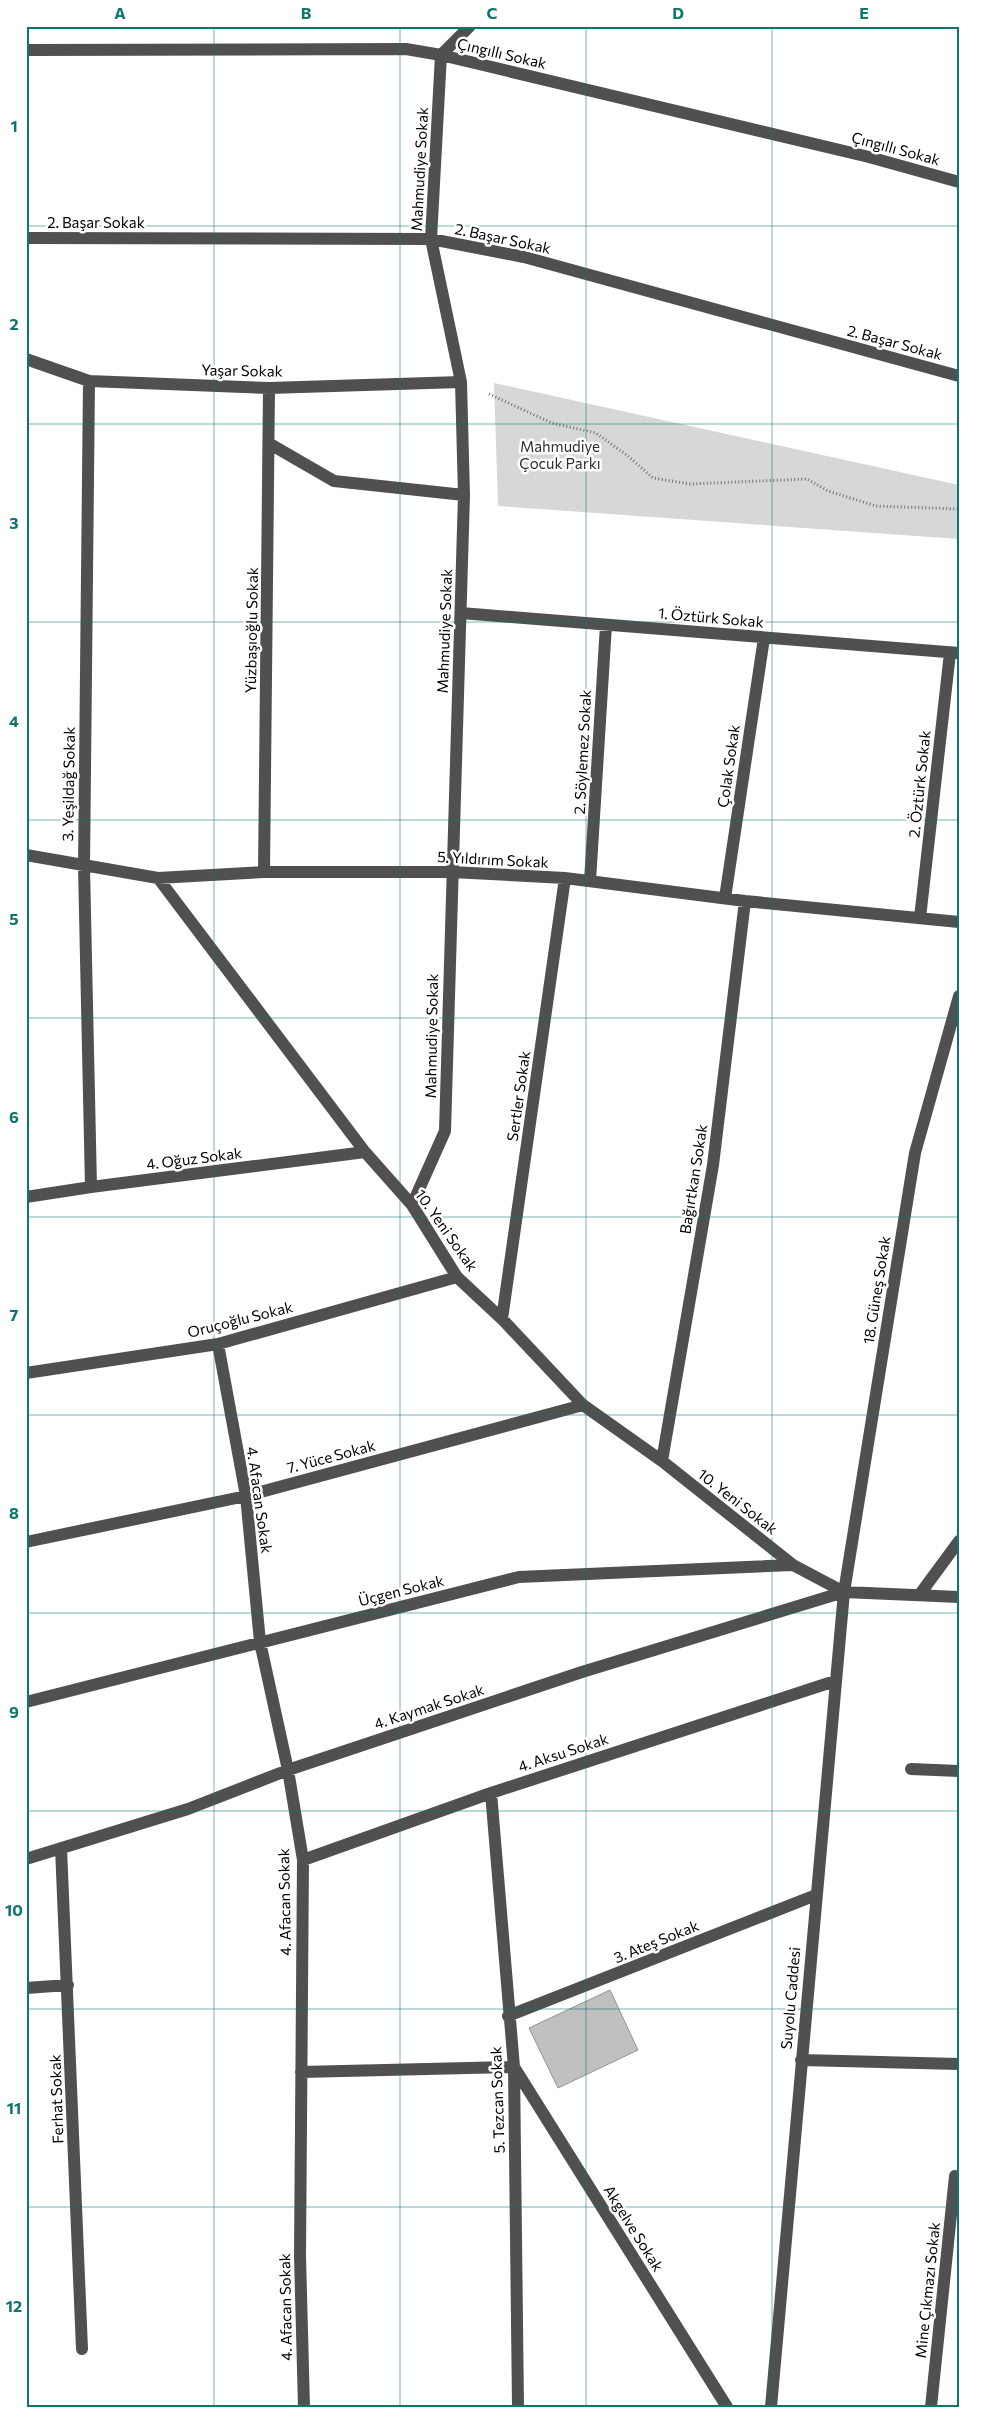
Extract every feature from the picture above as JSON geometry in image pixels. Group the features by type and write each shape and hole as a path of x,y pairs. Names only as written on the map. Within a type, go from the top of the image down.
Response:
{"street":[{"path":"441,55 470,26"},
{"name":"Çıngıllı Sokak","path":"26,50 406,48 869,157 959,182"},
{"name":"Mahmudiye Sokak","path":"412,1205 445,1131 461,613 464,494 461,382 431,239 441,55"},
{"name":"2. Başar Sokak","path":"26,238 431,239 524,257 959,376"},
{"name":"Yaşar Sokak","path":"26,359 89,381 269,388 461,382"},
{"name":"3. Yeşildağ Sokak","path":"89,381 84,867 91,1187"},
{"name":"Yüzbaşıoğlu Sokak","path":"264,872 270,444 269,388"},
{"path":"270,444 334,480 464,494"},
{"name":"1. Öztürk Sokak","path":"461,613 954,653"},
{"name":"2. Söylemez Sokak","path":"590,882 606,625"},
{"name":"Çolak Sokak","path":"726,898 764,638"},
{"name":"2. Öztürk Sokak","path":"920,918 954,653"},
{"name":"5. Yıldırım Sokak","path":"26,855 84,867 158,878 264,872 452,872 565,878 745,901 959,922"},
{"name":"10. Yeni Sokak","path":"158,878 366,1152 412,1205 457,1277 502,1319 583,1405 662,1461 793,1565 844,1592"},
{"name":"Sertler Sokak","path":"502,1319 565,878"},
{"name":"Bağırtkan Sokak","path":"662,1461 713,1165 745,901"},
{"name":"18. Güneş Sokak","path":"844,1592 915,1153 959,996"},
{"name":"4. Oğuz Sokak","path":"26,1197 366,1152"},
{"name":"Oruçoğlu Sokak","path":"26,1373 218,1344 457,1277"},
{"name":"4. Afacan Sokak","path":"218,1344 246,1496 260,1642 288,1770 303,1860 300,2256 304,2407"},
{"name":"7. Yüce Sokak","path":"26,1542 246,1496 583,1405"},
{"path":"920,1594 959,1541"},
{"name":"Üçgen Sokak","path":"26,1702 519,1577 793,1565"},
{"path":"844,1592 959,1596"},
{"name":"Suyolu Caddesi","path":"771,2407 844,1592"},
{"name":"4. Kaymak Sokak","path":"26,1858 188,1809 288,1770 582,1672 844,1592"},
{"name":"4. Aksu Sokak","path":"303,1860 492,1793 835,1681"},
{"path":"912,1768 959,1771"},
{"name":"5. Tezcan Sokak","path":"492,1793 508,2016 514,2067 518,2407"},
{"name":"Ferhat Sokak","path":"61,1848 82,2349"},
{"name":"3. Ateş Sokak","path":"508,2016 816,1895"},
{"path":"26,1988 68,1985"},
{"path":"801,2060 959,2064"},
{"path":"301,2072 514,2067"},
{"name":"Akgelve Sokak","path":"514,2067 727,2407"},
{"name":"Mine Çıkmazı Sokak","path":"932,2407 955,2176"}],"path":[{"path":"461,382 552,423 596,433 628,456 653,478 690,484 807,479 828,490 876,506 959,509"}],"green space":[{"name":"Mahmudiye Çocuk Parkı","path":"494,383 959,485 959,539 498,506"}],"building":[{"path":"610,1990 638,2050 558,2088 529,2028"}]}
